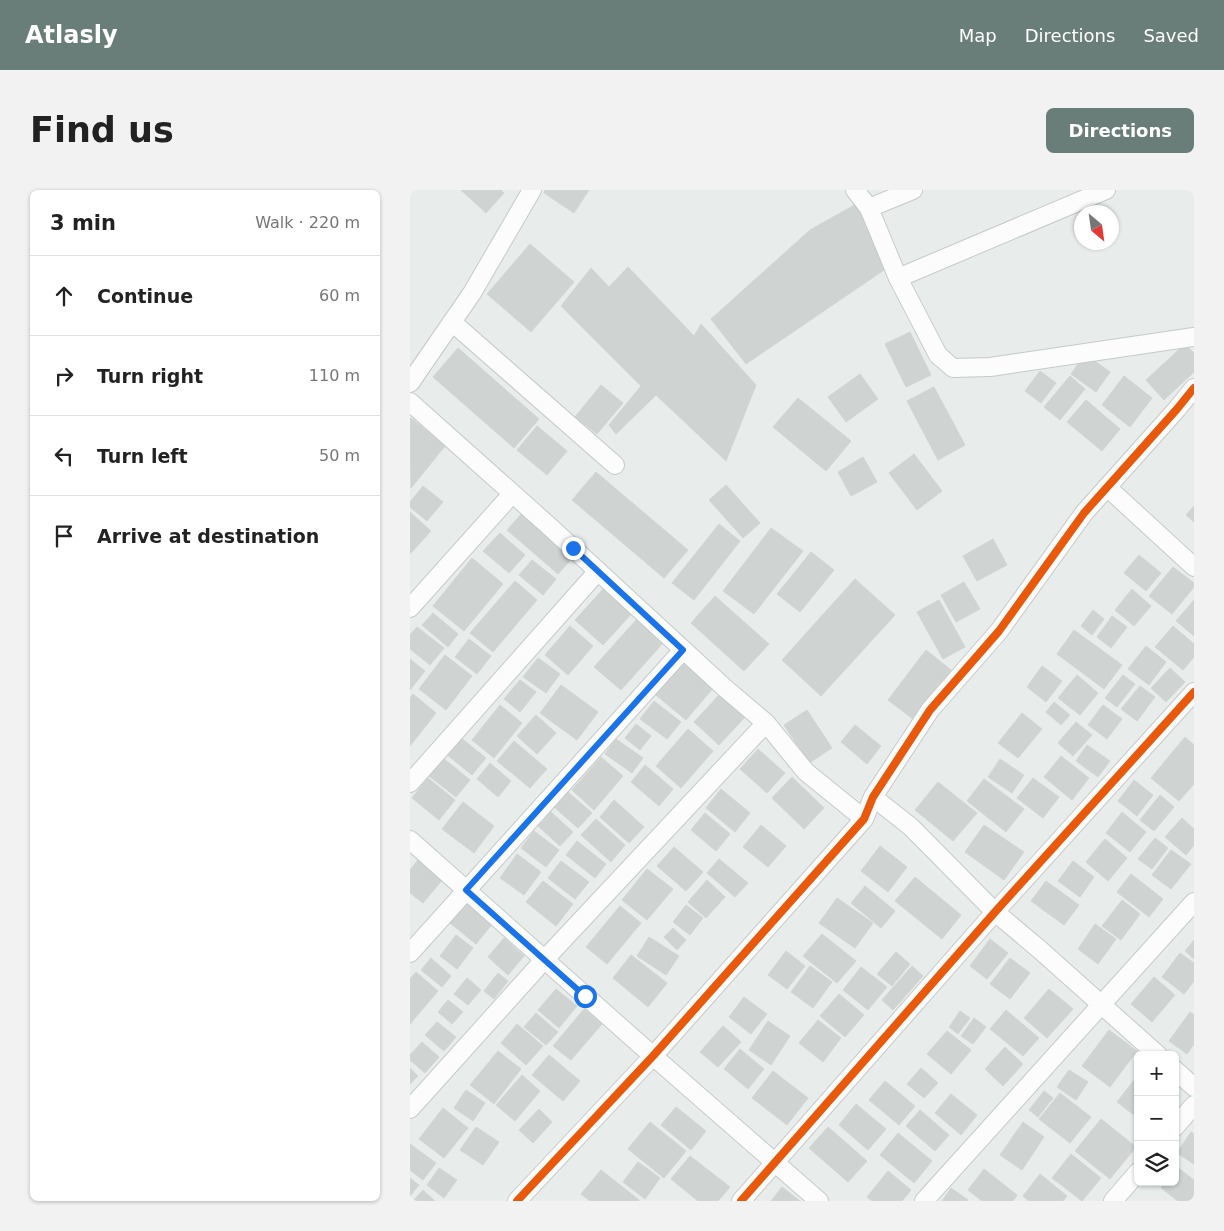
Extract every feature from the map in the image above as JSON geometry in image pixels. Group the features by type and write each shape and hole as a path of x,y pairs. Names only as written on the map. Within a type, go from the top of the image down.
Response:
{"street":[{"path":"410,383 472,293 532,190"},
{"path":"855,190 869,208 898,278 938,355 953,368 990,367 1194,337"},
{"path":"869,208 913,190"},
{"path":"898,278 1106,190"},
{"path":"452,322 615,465"},
{"path":"517,1201 652,1056 864,819 873,797 930,710 999,632 1084,513 1194,388"},
{"path":"410,402 726,689 766,723 806,772 864,819"},
{"path":"1107,487 1194,567"},
{"path":"410,608 512,494"},
{"path":"410,783 598,571"},
{"path":"410,953 683,650"},
{"path":"741,1201 995,912 1194,692"},
{"path":"410,1109 544,960 766,723"},
{"path":"873,797 912,827 995,912 1154,1051"},
{"path":"410,840 652,1056 819,1201"},
{"path":"924,1201 1194,902"},
{"path":"1179,1074 1194,1087"},
{"path":"1179,1122 1194,1105"},
{"path":"1113,1201 1134,1177"}],"building":[{"path":"461,190 501,190 504,193 486,213"},
{"path":"545,190 589,190 574,213 544,193"},
{"path":"858,203 887,268 746,364 711,319 810,230"},
{"path":"530,244 574,282 531,332 487,294"},
{"path":"628,267 694,336 701,324 756,385 726,461 656,395 616,434 609,425 641,386 561,306 591,268 609,287"},
{"path":"910,332 931,375 906,387 885,344"},
{"path":"1185,344 1194,353 1194,372 1164,400 1146,380"},
{"path":"458,348 539,419 514,448 433,377"},
{"path":"1085,354 1110,372 1096,392 1071,374"},
{"path":"1040,371 1056,383 1041,403 1025,391"},
{"path":"860,374 878,399 846,422 828,397"},
{"path":"1070,376 1085,389 1060,420 1044,407"},
{"path":"1124,376 1152,398 1130,427 1102,405"},
{"path":"601,385 623,403 597,434 575,417"},
{"path":"934,387 965,445 938,460 907,401"},
{"path":"798,398 851,441 826,471 773,427"},
{"path":"1086,400 1120,429 1102,451 1067,422"},
{"path":"410,419 445,446 411,488"},
{"path":"537,426 567,451 547,475 517,450"},
{"path":"914,454 942,491 917,510 889,473"},
{"path":"863,457 877,482 851,496 838,472"},
{"path":"596,472 688,550 664,578 572,500"},
{"path":"726,485 760,523 743,538 709,500"},
{"path":"423,486 443,502 427,521 410,507 410,502"},
{"path":"1194,506 1194,522 1186,515"},
{"path":"410,512 431,531 410,554"},
{"path":"523,512 574,556 558,574 507,530"},
{"path":"719,524 740,541 694,600 672,583"},
{"path":"771,528 803,551 754,614 723,591"},
{"path":"500,533 525,555 509,573 483,551"},
{"path":"993,539 1007,565 977,581 963,556"},
{"path":"811,552 834,570 800,612 777,594"},
{"path":"1139,555 1161,573 1146,591 1124,573"},
{"path":"472,558 503,584 464,631 433,606"},
{"path":"532,560 556,579 543,595 519,575"},
{"path":"1173,567 1194,583 1194,587 1172,614 1149,596"},
{"path":"855,579 895,615 821,696 782,660"},
{"path":"515,581 537,600 493,652 470,633"},
{"path":"964,582 980,609 956,622 941,595"},
{"path":"606,586 634,611 603,645 575,620"},
{"path":"1132,589 1151,606 1134,626 1115,610"},
{"path":"715,596 769,644 744,671 691,623"},
{"path":"939,600 965,647 943,659 917,612"},
{"path":"1194,600 1194,636 1176,621"},
{"path":"1093,610 1104,619 1092,635 1081,626"},
{"path":"433,613 458,634 448,647 422,625"},
{"path":"1112,616 1127,627 1111,648 1097,637"},
{"path":"637,619 663,643 621,690 594,667"},
{"path":"570,626 593,646 568,675 545,655"},
{"path":"1173,626 1194,644 1194,657 1183,670 1155,647"},
{"path":"417,627 444,648 430,665 410,649 410,635"},
{"path":"1074,630 1122,665 1104,689 1057,654"},
{"path":"469,639 491,656 477,674 455,657"},
{"path":"1146,646 1166,662 1149,685 1128,669"},
{"path":"926,650 951,670 913,719 888,700"},
{"path":"445,655 472,676 446,710 419,689"},
{"path":"538,658 560,674 546,693 523,677"},
{"path":"410,659 425,671 410,690"},
{"path":"684,662 714,687 686,720 656,695"},
{"path":"1042,666 1062,681 1046,702 1027,687"},
{"path":"1170,668 1185,682 1166,702 1151,688"},
{"path":"1077,675 1098,693 1080,715 1058,698"},
{"path":"1123,675 1135,684 1117,707 1105,698"},
{"path":"520,680 536,692 520,712 504,699"},
{"path":"561,685 598,712 577,740 540,713"},
{"path":"1140,686 1155,697 1137,721 1121,709"},
{"path":"413,694 436,713 410,746 410,698"},
{"path":"720,694 745,717 719,745 694,722"},
{"path":"654,701 681,722 667,739 640,719"},
{"path":"1054,702 1070,715 1061,725 1046,712"},
{"path":"500,705 522,723 494,758 472,740"},
{"path":"1103,705 1122,719 1107,739 1088,725"},
{"path":"807,710 832,748 809,763 784,725"},
{"path":"1022,713 1042,729 1018,758 998,743"},
{"path":"536,715 556,733 537,754 517,736"},
{"path":"1076,722 1092,735 1073,756 1058,743"},
{"path":"636,724 651,736 640,750 625,738"},
{"path":"855,725 881,746 867,764 841,742"},
{"path":"688,729 713,751 681,788 656,766"},
{"path":"460,737 486,758 472,775 446,754"},
{"path":"1185,737 1194,745 1194,784 1179,801 1151,778"},
{"path":"616,739 643,758 632,773 605,754"},
{"path":"514,741 547,769 530,788 497,761"},
{"path":"1087,745 1110,761 1098,777 1076,761"},
{"path":"758,749 785,773 767,793 740,769"},
{"path":"1061,756 1089,778 1072,800 1044,777"},
{"path":"601,757 623,776 594,810 572,790"},
{"path":"443,758 470,780 456,797 429,776"},
{"path":"1000,759 1024,775 1012,793 988,777"},
{"path":"490,763 511,781 498,797 477,779"},
{"path":"645,765 673,789 659,806 631,782"},
{"path":"792,777 824,808 804,829 772,798"},
{"path":"428,778 455,800 439,820 412,798"},
{"path":"1033,778 1059,797 1043,818 1017,798"},
{"path":"984,779 1024,809 1006,832 967,801"},
{"path":"1134,780 1153,795 1137,816 1118,801"},
{"path":"938,782 977,813 953,841 915,810"},
{"path":"721,789 750,813 735,832 706,808"},
{"path":"568,792 592,813 578,828 554,807"},
{"path":"1160,795 1174,807 1154,831 1140,820"},
{"path":"614,800 644,827 629,843 600,817"},
{"path":"463,802 494,826 474,853 442,829"},
{"path":"551,812 573,832 560,846 538,826"},
{"path":"1122,812 1146,832 1130,852 1106,833"},
{"path":"705,813 730,834 716,851 691,830"},
{"path":"1182,818 1194,829 1194,845 1186,855 1165,837"},
{"path":"596,819 625,845 611,862 581,835"},
{"path":"761,825 786,846 768,867 743,847"},
{"path":"984,825 1024,852 1004,880 965,852"},
{"path":"534,831 559,850 546,867 521,848"},
{"path":"1155,838 1168,848 1152,869 1138,859"},
{"path":"1105,839 1127,858 1108,881 1086,862"},
{"path":"577,841 606,864 595,878 566,855"},
{"path":"880,846 907,867 888,892 861,871"},
{"path":"674,847 703,872 686,891 657,866"},
{"path":"1171,850 1191,864 1171,889 1152,875"},
{"path":"517,854 541,872 524,895 500,878"},
{"path":"719,859 748,883 735,897 707,873"},
{"path":"418,860 443,879 423,903 410,893 410,870"},
{"path":"561,861 589,882 575,899 548,878"},
{"path":"1073,861 1094,877 1080,897 1058,881"},
{"path":"647,869 673,889 647,920 622,900"},
{"path":"1131,874 1163,899 1149,917 1117,892"},
{"path":"915,877 961,915 942,939 895,901"},
{"path":"707,880 725,897 706,918 688,902"},
{"path":"543,881 573,904 556,926 526,902"},
{"path":"1046,881 1079,905 1064,925 1031,901"},
{"path":"865,886 895,911 881,928 851,903"},
{"path":"837,898 873,923 855,948 819,923"},
{"path":"1122,900 1140,914 1121,940 1102,926"},
{"path":"468,902 493,923 476,944 450,923"},
{"path":"686,905 703,918 690,935 673,922"},
{"path":"620,906 641,923 607,964 586,947"},
{"path":"1095,924 1116,939 1098,964 1078,949"},
{"path":"673,928 686,940 677,950 664,937"},
{"path":"822,934 856,961 837,983 803,956"},
{"path":"456,935 473,948 457,969 440,956"},
{"path":"649,937 679,956 666,975 637,956"},
{"path":"504,938 524,956 508,975 488,957"},
{"path":"990,939 1008,953 987,979 970,966"},
{"path":"1194,940 1194,959 1185,951"},
{"path":"786,951 805,966 787,989 768,975"},
{"path":"896,952 910,964 892,986 877,974"},
{"path":"1180,953 1194,963 1194,981 1184,994 1162,977"},
{"path":"631,955 667,983 648,1007 613,978"},
{"path":"431,958 451,976 442,987 421,970"},
{"path":"1010,958 1030,973 1010,999 990,984"},
{"path":"810,966 832,982 813,1008 791,992"},
{"path":"912,966 923,976 893,1010 882,1000"},
{"path":"861,967 887,987 868,1010 843,990"},
{"path":"416,972 438,991 410,1024 410,979"},
{"path":"498,973 508,981 494,999 484,991"},
{"path":"1154,977 1175,995 1152,1022 1131,1004"},
{"path":"467,978 481,990 468,1005 454,994"},
{"path":"556,989 577,1006 559,1028 538,1010"},
{"path":"1049,989 1073,1009 1047,1038 1024,1018"},
{"path":"839,994 864,1015 845,1037 820,1016"},
{"path":"744,997 767,1014 751,1034 729,1017"},
{"path":"448,1000 463,1012 452,1024 438,1012"},
{"path":"584,1009 602,1024 571,1060 553,1046"},
{"path":"1006,1010 1039,1038 1023,1056 990,1029"},
{"path":"960,1011 970,1018 958,1034 949,1027"},
{"path":"1190,1012 1194,1015 1194,1044 1187,1054 1169,1041"},
{"path":"536,1013 558,1032 546,1045 524,1027"},
{"path":"974,1018 986,1027 973,1044 961,1036"},
{"path":"818,1020 841,1038 823,1062 799,1043"},
{"path":"768,1021 790,1036 771,1065 749,1050"},
{"path":"437,1022 456,1037 444,1051 425,1035"},
{"path":"517,1024 543,1046 526,1065 501,1043"},
{"path":"723,1026 741,1042 718,1067 700,1052"},
{"path":"1109,1030 1137,1051 1134,1051 1134,1055 1110,1087 1082,1066"},
{"path":"947,1031 971,1050 951,1074 927,1054"},
{"path":"422,1042 439,1057 425,1073 410,1060 410,1055"},
{"path":"1005,1047 1023,1064 1003,1086 985,1069"},
{"path":"740,1049 764,1069 748,1089 724,1069"},
{"path":"498,1051 521,1069 494,1104 470,1085"},
{"path":"549,1055 580,1081 563,1101 532,1075"},
{"path":"410,1068 418,1076 410,1084"},
{"path":"921,1068 938,1083 924,1098 907,1084"},
{"path":"1069,1070 1088,1082 1076,1100 1057,1087"},
{"path":"773,1071 808,1098 787,1125 752,1098"},
{"path":"522,1075 540,1091 515,1121 496,1105"},
{"path":"1134,1080 1134,1115 1117,1102"},
{"path":"885,1081 915,1106 899,1125 869,1100"},
{"path":"466,1090 485,1103 473,1121 454,1108"},
{"path":"1044,1091 1053,1098 1038,1117 1029,1110"},
{"path":"1060,1093 1091,1117 1070,1143 1039,1119"},
{"path":"951,1094 977,1115 961,1135 935,1113"},
{"path":"856,1104 886,1129 868,1150 839,1125"},
{"path":"676,1107 706,1131 691,1150 661,1125"},
{"path":"443,1108 468,1128 444,1158 419,1139"},
{"path":"539,1109 552,1122 533,1143 519,1130"},
{"path":"920,1110 949,1135 935,1151 906,1126"},
{"path":"1101,1119 1134,1145 1134,1149 1110,1179 1075,1151"},
{"path":"650,1122 686,1151 664,1178 628,1149"},
{"path":"1023,1122 1044,1137 1022,1170 1000,1155"},
{"path":"476,1127 499,1142 483,1165 460,1150"},
{"path":"828,1127 867,1161 848,1182 809,1148"},
{"path":"1191,1132 1194,1134 1194,1164 1179,1154 1179,1150"},
{"path":"898,1133 932,1161 914,1183 880,1155"},
{"path":"410,1144 436,1163 423,1180 410,1170"},
{"path":"1071,1154 1101,1178 1082,1201 1052,1178"},
{"path":"690,1156 730,1187 718,1201 698,1201 671,1179"},
{"path":"638,1162 660,1178 645,1199 623,1182"},
{"path":"439,1168 457,1180 444,1198 427,1185"},
{"path":"984,1169 1017,1195 1013,1201 982,1201 968,1190"},
{"path":"1179,1169 1194,1180 1194,1201 1178,1201 1161,1188 1162,1186 1179,1186"},
{"path":"601,1170 639,1201 590,1201 581,1194"},
{"path":"888,1171 911,1190 902,1201 872,1201 867,1197"},
{"path":"1040,1174 1067,1196 1063,1201 1029,1201 1023,1196"},
{"path":"410,1178 419,1185 410,1196"},
{"path":"782,1187 800,1201 771,1201"},
{"path":"951,1188 968,1200 942,1201"},
{"path":"423,1190 435,1201 413,1201"}],"cycle path":[{"path":"517,1201 653,1056 864,819 873,797 930,710 999,631 1084,513 1194,388"},
{"path":"741,1201 995,912 1194,692"}],"route":[{"path":"573,548 683,650 466,890 585,996"}]}
